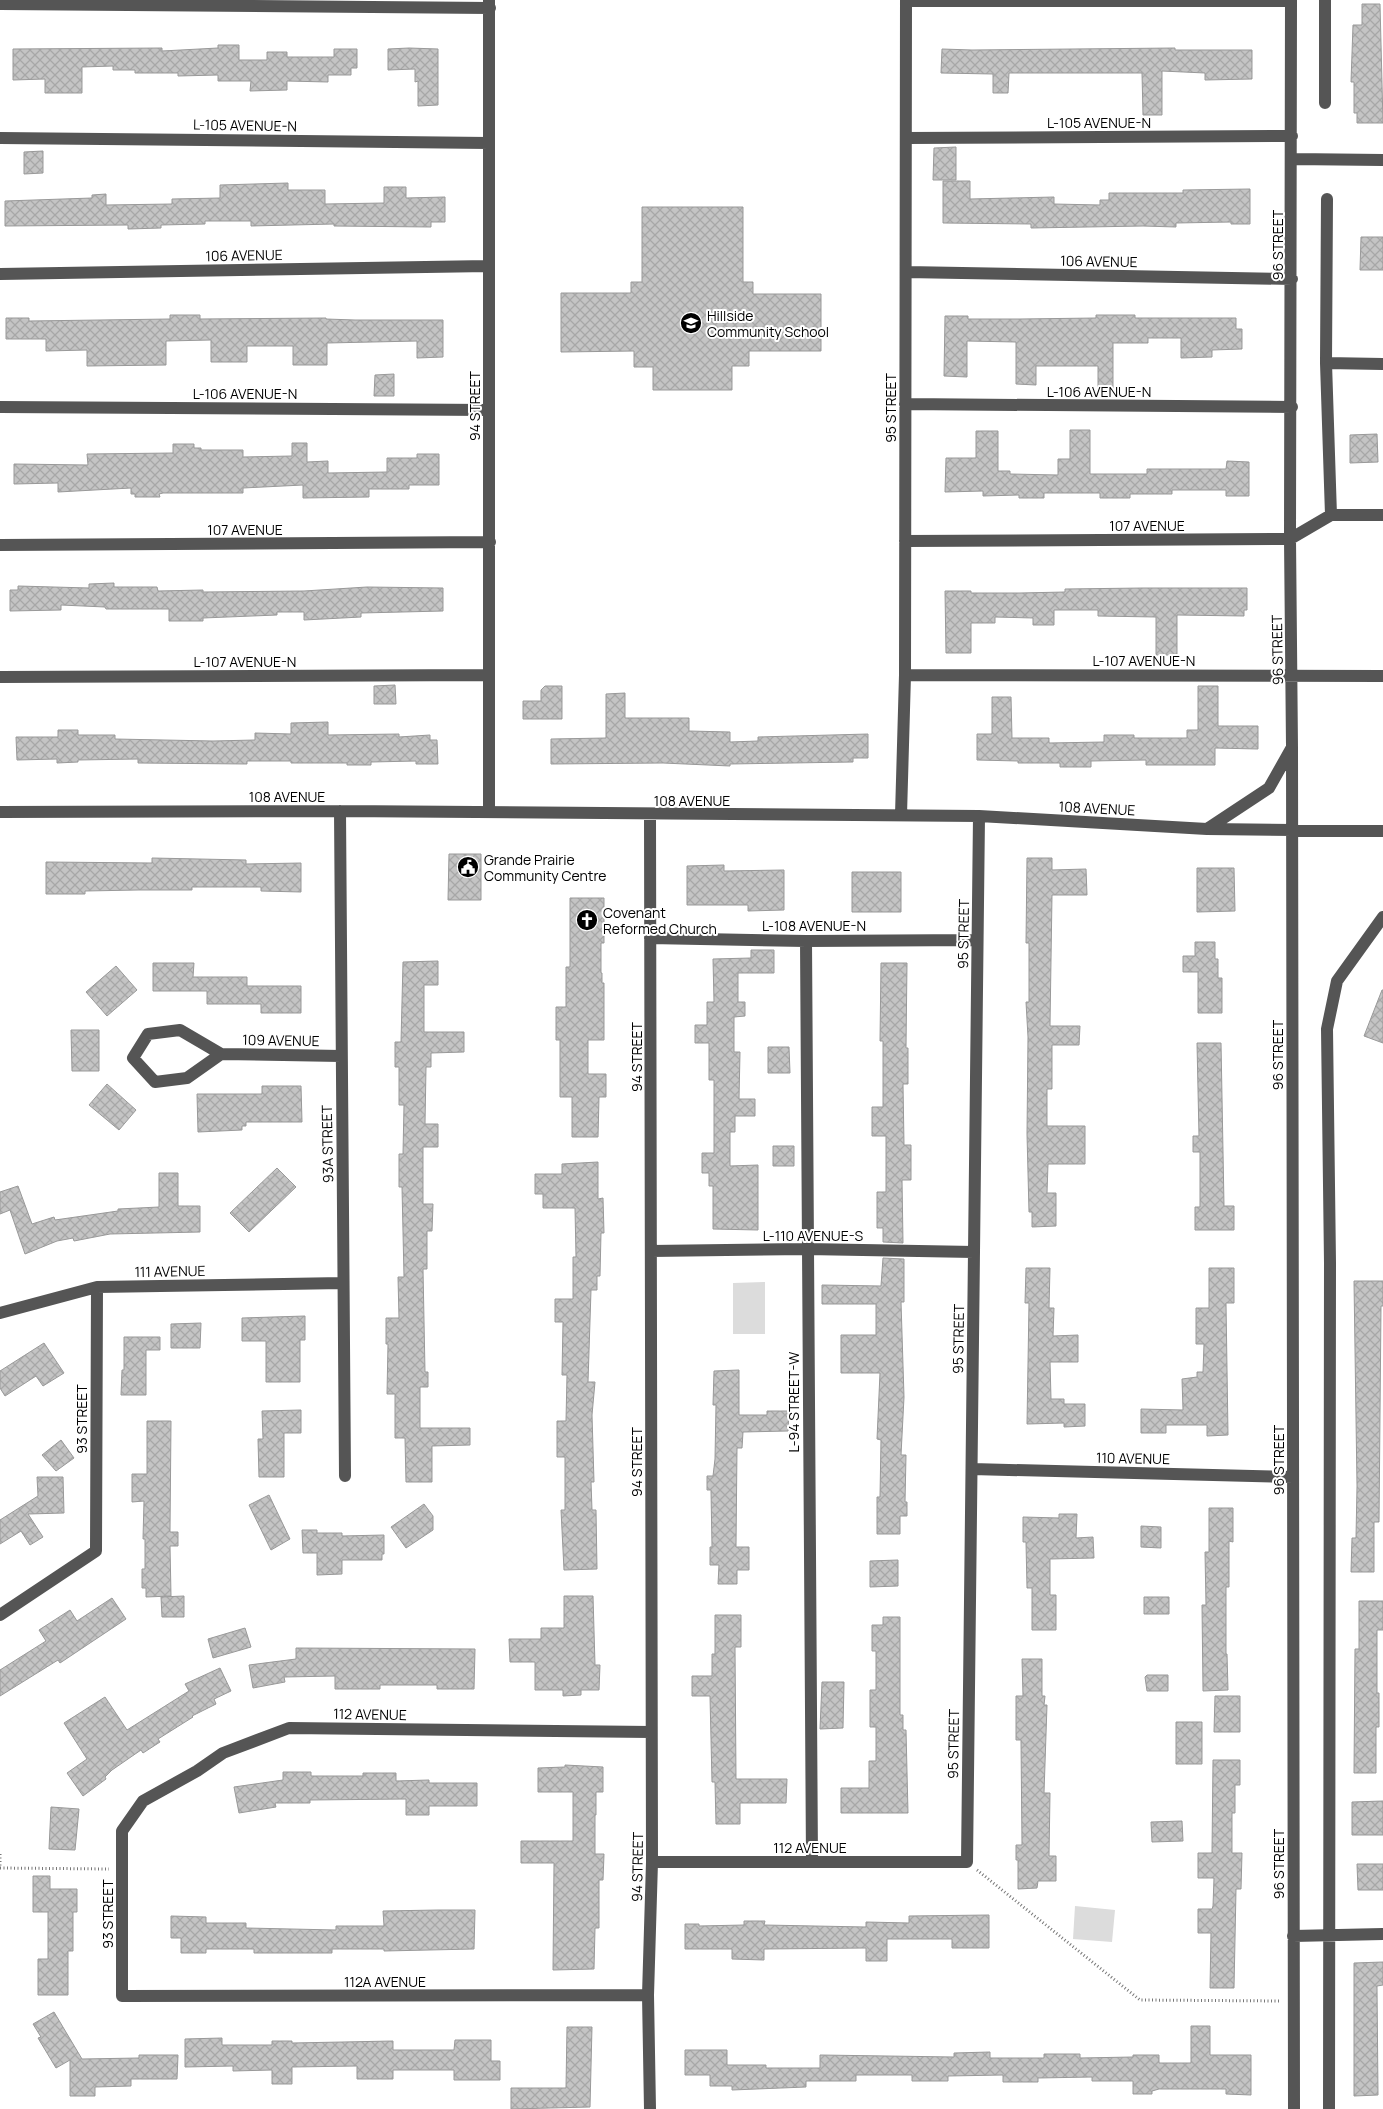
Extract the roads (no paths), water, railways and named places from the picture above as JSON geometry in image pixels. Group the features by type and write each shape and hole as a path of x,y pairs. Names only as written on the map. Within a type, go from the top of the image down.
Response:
{"street":[{"path":"906,0 1291,1"},
{"name":"95 STREET","path":"901,815 905,542 906,0"},
{"path":"1325,0 1325,103"},
{"name":"96 STREET","path":"1291,1 1292,406 1290,539 1292,676 1294,2109"},
{"path":"0,4 490,4"},
{"name":"94 STREET","path":"489,812 488,266 490,4"},
{"name":"L-105 AVENUE-N","path":"906,138 1292,136"},
{"name":"L-105 AVENUE-N","path":"0,138 489,143"},
{"path":"1292,159 1383,160"},
{"path":"1327,199 1326,363 1330,515"},
{"name":"106 AVENUE","path":"0,274 488,266"},
{"name":"106 AVENUE","path":"906,272 1292,279"},
{"path":"1326,363 1383,364"},
{"name":"L-106 AVENUE-N","path":"905,404 1292,406"},
{"name":"L-106 AVENUE-N","path":"0,407 489,410"},
{"path":"1290,539 1330,515 1383,515"},
{"name":"107 AVENUE","path":"905,542 1290,539"},
{"name":"107 AVENUE","path":"0,545 490,542"},
{"name":"L-107 AVENUE-N","path":"904,674 1383,676"},
{"name":"L-107 AVENUE-N","path":"0,677 489,675"},
{"path":"1206,830 1268,788 1292,747"},
{"name":"108 AVENUE","path":"0,812 340,811 979,816 1206,830 1383,831"},
{"name":"93A STREET","path":"340,811 344,1476"},
{"name":"94 STREET","path":"650,814 652,1732 652,1862 648,1995 650,2109"},
{"name":"95 STREET","path":"967,1862 979,816"},
{"path":"1329,2109 1330,1263 1327,1028 1337,981 1383,917"},
{"name":"L-108 AVENUE-N","path":"650,938 806,941 978,940"},
{"name":"L-94 STREET-W","path":"806,941 812,1862"},
{"name":"109 AVENUE","path":"221,1054 187,1078 155,1082 133,1058 148,1034 180,1030 221,1054 341,1056"},
{"name":"L-110 AVENUE-S","path":"651,1252 807,1249 974,1252"},
{"name":"111 AVENUE","path":"0,1313 97,1287 343,1283"},
{"name":"93 STREET","path":"0,1615 96,1551 97,1287"},
{"name":"110 AVENUE","path":"972,1469 1293,1477"},
{"name":"112 AVENUE","path":"122,1831 143,1801 198,1771 223,1754 289,1728 652,1732"},
{"name":"93 STREET","path":"122,1831 122,1996"},
{"name":"112 AVENUE","path":"652,1862 967,1862"},
{"path":"1294,1936 1383,1934"},
{"name":"112A AVENUE","path":"122,1996 648,1995"}],"place":[{"name":"Hillside Community School","path":"691,323"},
{"name":"Grande Prairie Community Centre","path":"468,867"},
{"name":"Covenant Reformed Church","path":"587,920"}]}
